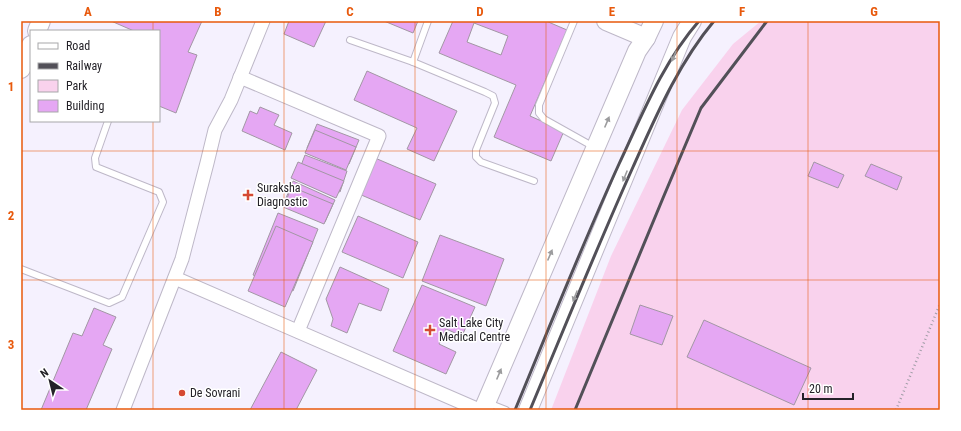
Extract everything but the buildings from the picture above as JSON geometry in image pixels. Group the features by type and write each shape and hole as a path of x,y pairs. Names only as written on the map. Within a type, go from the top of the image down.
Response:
{"main road":[{"path":"606,21 646,38"},
{"path":"483,408 637,51 646,38 654,21"},
{"path":"528,410 682,37 692,21"},
{"path":"21,69 30,48"}],"street":[{"path":"124,410 182,259 215,130 231,100 263,21"},
{"path":"240,77 379,136 298,331"},
{"path":"175,278 483,408"}],"lane":[{"path":"413,62 428,21"},
{"path":"574,21 539,105 539,113 544,120 596,148"},
{"path":"350,40 413,62 493,96 494,103 476,150 476,157 481,162 534,181"},
{"path":"21,268 109,303 122,298 163,202 159,192 96,167 95,158 108,122"},
{"path":"483,408 506,410"}],"path":[{"path":"896,410 940,304"}],"green space":[{"path":"761,21 940,21 940,410 551,410 611,256 682,110 733,44"}],"railway":[{"path":"515,410 592,225 645,108 664,71 686,37 699,21"},
{"path":"530,410 606,227 659,110 689,55 714,21"},
{"path":"575,410 701,108 767,21"}],"place":[{"name":"Suraksha Diagnostic","path":"248,195"},
{"name":"Salt Lake City Medical Centre","path":"430,330"},
{"name":"De Sovrani","path":"182,393"}]}
